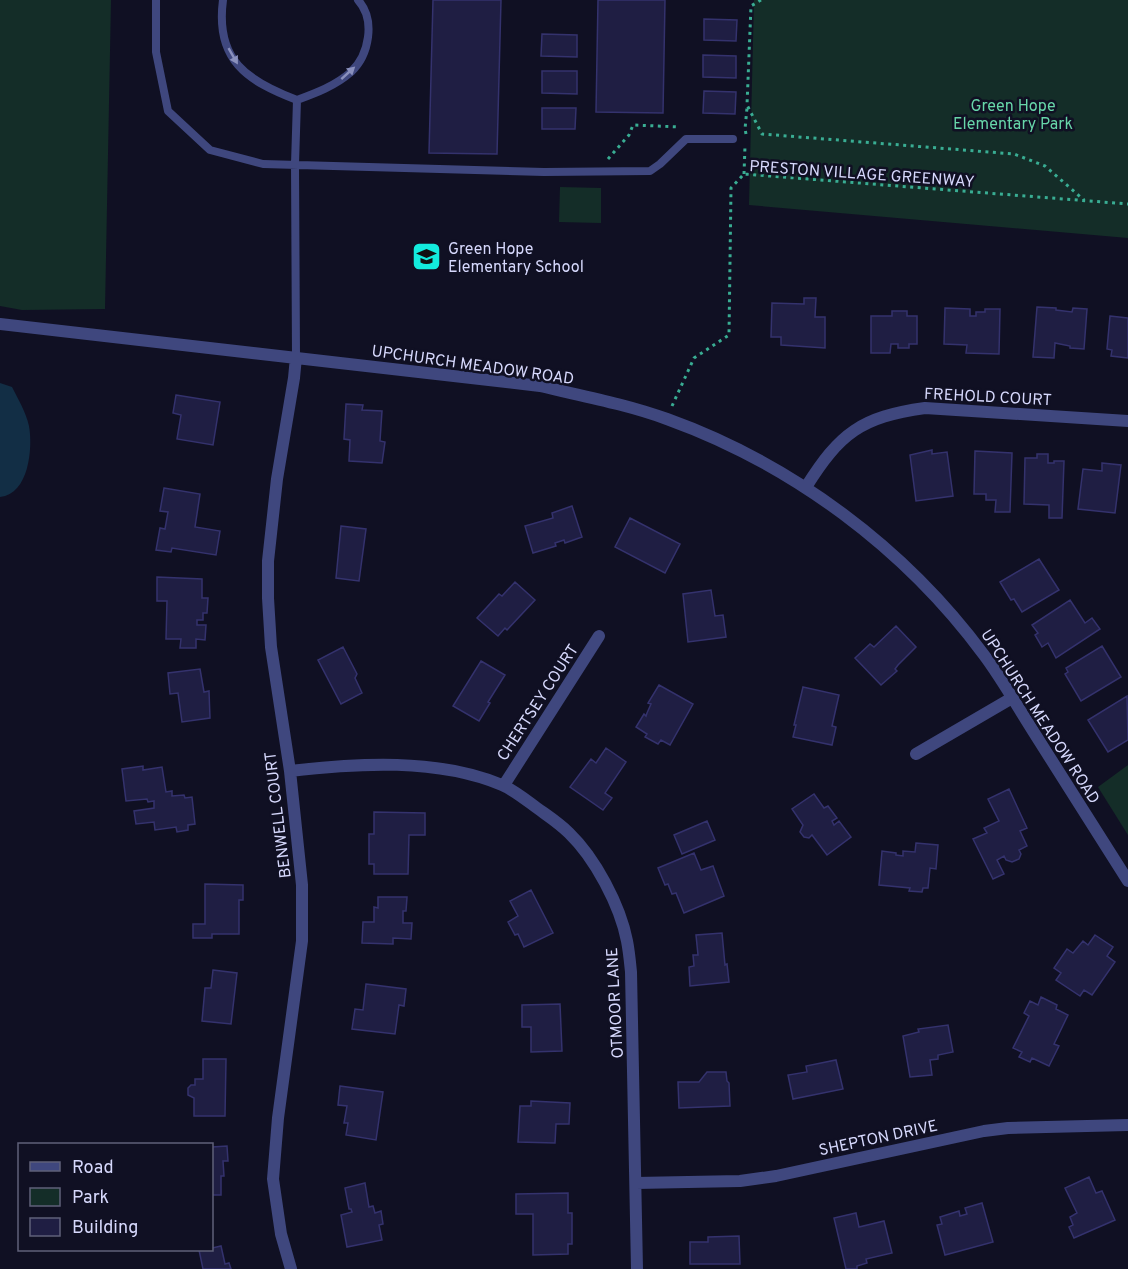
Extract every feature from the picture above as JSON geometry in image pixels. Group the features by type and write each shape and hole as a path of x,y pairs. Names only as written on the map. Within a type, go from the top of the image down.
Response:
{"street":[{"name":"UPCHURCH MEADOW ROAD","path":"0,324 540,387 604,401 667,419 740,451 806,487 860,527 929,590 985,655 1128,881"},
{"name":"BENWELL COURT","path":"291,1269 281,1234 273,1179 278,1118 302,940 302,885 290,771 271,647 267,561 271,520 296,357"},
{"name":"FREHOLD COURT","path":"806,487 829,451 853,431 875,418 898,412 925,408 1128,421"},
{"name":"CHERTSEY COURT","path":"504,785 599,636"},
{"path":"916,754 1012,698"},
{"name":"OTMOOR LANE","path":"290,771 356,765 410,766 457,771 504,785 554,820 587,854 604,881 627,940 633,1007 637,1269"},
{"name":"SHEPTON DRIVE","path":"636,1183 740,1181 776,1176 984,1131 1008,1128 1128,1125"}],"lane":[{"path":"156,0 156,52 168,111 210,150 263,164 544,172 650,171 686,139 733,140"},
{"path":"223,0 221,17 224,39 238,65 244,73 267,89 297,100 321,92 337,82 352,71 362,56 369,38 369,20 358,0"},
{"path":"296,357 297,100"}],"path":[{"path":"747,135 745,129 751,6 761,0"},
{"path":"747,105 762,134 1014,154 1045,166 1084,200"},
{"path":"606,171 608,159 629,135 633,125 689,127"},
{"path":"744,174 745,146"},
{"name":"PRESTON VILLAGE GREENWAY","path":"672,406 694,358 729,335 731,188 744,174 1128,204"}],"green space":[{"path":"0,0 111,0 105,309 22,310 0,306"},
{"name":"Green Hope Elementary Park","path":"754,0 1128,0 1128,238 749,205"},
{"path":"560,187 601,188 601,223 559,222"},
{"path":"1128,765 1128,835 1098,787"}],"water":[{"path":"0,383 12,387 22,406 29,426 30,446 27,469 23,479 10,494 0,497"}],"building":[{"path":"433,0 501,0 497,154 429,153"},
{"path":"598,0 665,0 663,113 596,112"},
{"path":"704,19 737,20 736,41 704,40"},
{"path":"542,34 577,35 577,57 541,56"},
{"path":"703,55 736,56 736,78 703,77"},
{"path":"542,71 577,71 577,94 542,93"},
{"path":"704,91 736,92 735,114 703,113"},
{"path":"542,108 576,108 575,129 542,129"},
{"path":"804,298 816,298 815,317 825,317 825,348 781,345 781,337 771,337 772,303 804,304"},
{"path":"1037,307 1072,312 1073,308 1087,309 1084,349 1070,348 1070,346 1055,343 1054,358 1033,357"},
{"path":"945,308 970,309 970,316 976,316 976,312 985,312 985,309 1000,309 999,354 966,353 967,345 944,344"},
{"path":"892,311 907,311 907,316 917,316 917,344 909,344 909,348 898,348 898,344 891,344 890,353 871,353 871,316 892,316"},
{"path":"1110,316 1128,318 1128,358 1111,356 1112,350 1107,349"},
{"path":"176,395 220,402 213,445 177,439 181,415 173,413"},
{"path":"346,404 363,405 362,410 382,411 380,441 385,442 382,463 349,461 350,440 344,439"},
{"path":"932,450 932,454 947,452 953,496 916,501 910,455"},
{"path":"975,451 1012,453 1010,512 995,512 996,500 986,500 986,494 974,494"},
{"path":"1037,454 1048,454 1048,463 1064,461 1062,518 1049,518 1049,505 1024,504 1025,458 1037,458"},
{"path":"1102,463 1121,465 1115,513 1078,509 1083,469 1102,471"},
{"path":"164,488 200,494 195,527 220,531 216,555 172,548 171,552 156,550 160,528 165,529 168,512 160,511"},
{"path":"572,506 582,537 565,543 564,540 555,543 556,546 533,553 525,526 553,518 552,513"},
{"path":"630,518 680,544 665,573 615,547"},
{"path":"341,526 366,529 359,581 336,578"},
{"path":"1039,559 1059,590 1022,612 1000,582"},
{"path":"157,577 202,579 202,598 208,598 207,613 203,613 203,620 197,620 197,625 206,625 205,640 196,639 196,648 180,648 181,639 166,639 167,601 157,601"},
{"path":"515,582 535,600 507,630 505,628 498,636 477,618 499,594 502,596"},
{"path":"711,590 715,616 723,615 726,637 688,642 683,594"},
{"path":"1070,600 1085,623 1092,618 1100,629 1056,658 1048,643 1042,647 1035,635 1038,633 1032,625"},
{"path":"896,626 916,647 898,665 895,669 897,671 881,685 855,658 870,644 874,647"},
{"path":"1102,646 1121,677 1081,701 1065,674 1068,672 1066,668"},
{"path":"343,647 357,674 355,678 362,693 341,704 318,660"},
{"path":"481,661 505,675 479,721 453,706"},
{"path":"200,669 204,692 209,691 210,718 182,722 178,693 170,694 168,673"},
{"path":"659,685 693,704 670,745 661,740 658,744 645,737 647,734 636,727 644,714 646,716 651,704 648,703"},
{"path":"803,687 839,695 832,726 836,727 832,745 793,737"},
{"path":"1127,696 1128,740 1108,752 1088,720"},
{"path":"606,748 626,762 605,793 612,798 603,810 570,787 591,759 596,763"},
{"path":"143,766 143,770 162,767 166,792 172,791 172,796 192,797 195,824 188,825 188,830 177,832 176,827 155,830 154,822 136,824 134,811 154,808 154,801 148,802 147,799 126,801 122,769"},
{"path":"1009,789 1027,828 1020,831 1027,846 1019,850 1021,854 1019,859 1012,862 1006,860 1004,856 997,860 1004,874 993,879 973,839 987,833 984,828 999,821 988,799"},
{"path":"814,794 824,808 828,806 837,818 832,821 834,825 839,821 851,837 827,855 812,835 809,838 804,837 800,832 803,825 792,809"},
{"path":"374,812 425,813 425,835 409,835 408,874 374,874 374,864 369,864 369,834 374,834"},
{"path":"707,821 715,840 682,854 674,835"},
{"path":"916,843 938,845 936,869 930,868 928,888 923,888 922,892 909,891 910,888 879,885 882,851 903,856 903,851 915,852"},
{"path":"694,853 701,870 713,866 724,896 684,913 676,893 672,894 668,884 665,885 658,868"},
{"path":"205,884 243,885 243,900 239,900 239,934 212,934 212,938 193,938 193,924 205,924"},
{"path":"531,890 553,933 524,947 518,934 515,935 508,922 518,916 510,901"},
{"path":"378,897 407,897 406,911 403,911 403,923 412,923 411,939 393,938 393,944 362,943 363,922 374,922 374,907 378,908"},
{"path":"722,933 729,982 690,986 689,967 694,966 693,955 698,955 696,935"},
{"path":"1095,935 1113,947 1107,956 1115,962 1092,995 1084,990 1080,996 1056,980 1061,973 1054,968 1067,949 1073,953 1083,941 1088,945"},
{"path":"213,970 237,973 231,1024 202,1021 205,988 211,988"},
{"path":"366,984 406,989 404,1006 399,1005 395,1034 352,1029 355,1009 363,1010"},
{"path":"1041,997 1057,1005 1056,1009 1068,1015 1054,1044 1059,1046 1049,1066 1032,1058 1030,1062 1019,1057 1022,1052 1013,1048 1029,1016 1024,1013 1030,1001 1038,1005"},
{"path":"560,1004 562,1051 531,1052 531,1027 522,1027 522,1005"},
{"path":"948,1025 953,1052 938,1055 938,1059 930,1060 932,1075 910,1077 903,1036 919,1032 918,1029"},
{"path":"203,1059 226,1059 225,1116 194,1116 194,1098 188,1095 188,1088 195,1085 195,1079 203,1079"},
{"path":"836,1060 843,1089 793,1099 788,1075 807,1072 806,1066"},
{"path":"707,1072 726,1072 730,1106 679,1108 678,1082 699,1082"},
{"path":"340,1086 383,1092 376,1140 346,1135 348,1123 344,1123 347,1106 338,1105"},
{"path":"531,1101 570,1103 569,1124 556,1124 555,1143 518,1142 520,1106 531,1106"},
{"path":"227,1146 228,1161 223,1161 224,1176 221,1176 221,1195 213,1195 213,1147"},
{"path":"1089,1177 1096,1193 1102,1191 1115,1220 1074,1238 1069,1227 1073,1225 1070,1217 1077,1213 1065,1188"},
{"path":"365,1183 369,1207 373,1206 375,1213 381,1211 383,1224 379,1225 382,1240 347,1247 341,1215 352,1212 349,1209 345,1188"},
{"path":"568,1193 568,1213 572,1213 572,1244 568,1244 568,1254 533,1255 533,1214 516,1214 516,1194"},
{"path":"982,1203 993,1242 945,1255 937,1225 942,1224 940,1217 959,1211 960,1216 967,1214 965,1208"},
{"path":"856,1213 859,1227 884,1221 892,1253 866,1259 867,1263 857,1266 857,1269 846,1269 834,1218"},
{"path":"739,1236 740,1264 690,1264 690,1242 708,1242 708,1237"},
{"path":"221,1246 225,1264 229,1263 231,1269 203,1269 199,1251 213,1251 213,1248"}],"place":[{"name":"Green Hope Elementary School","path":"427,257"}]}
